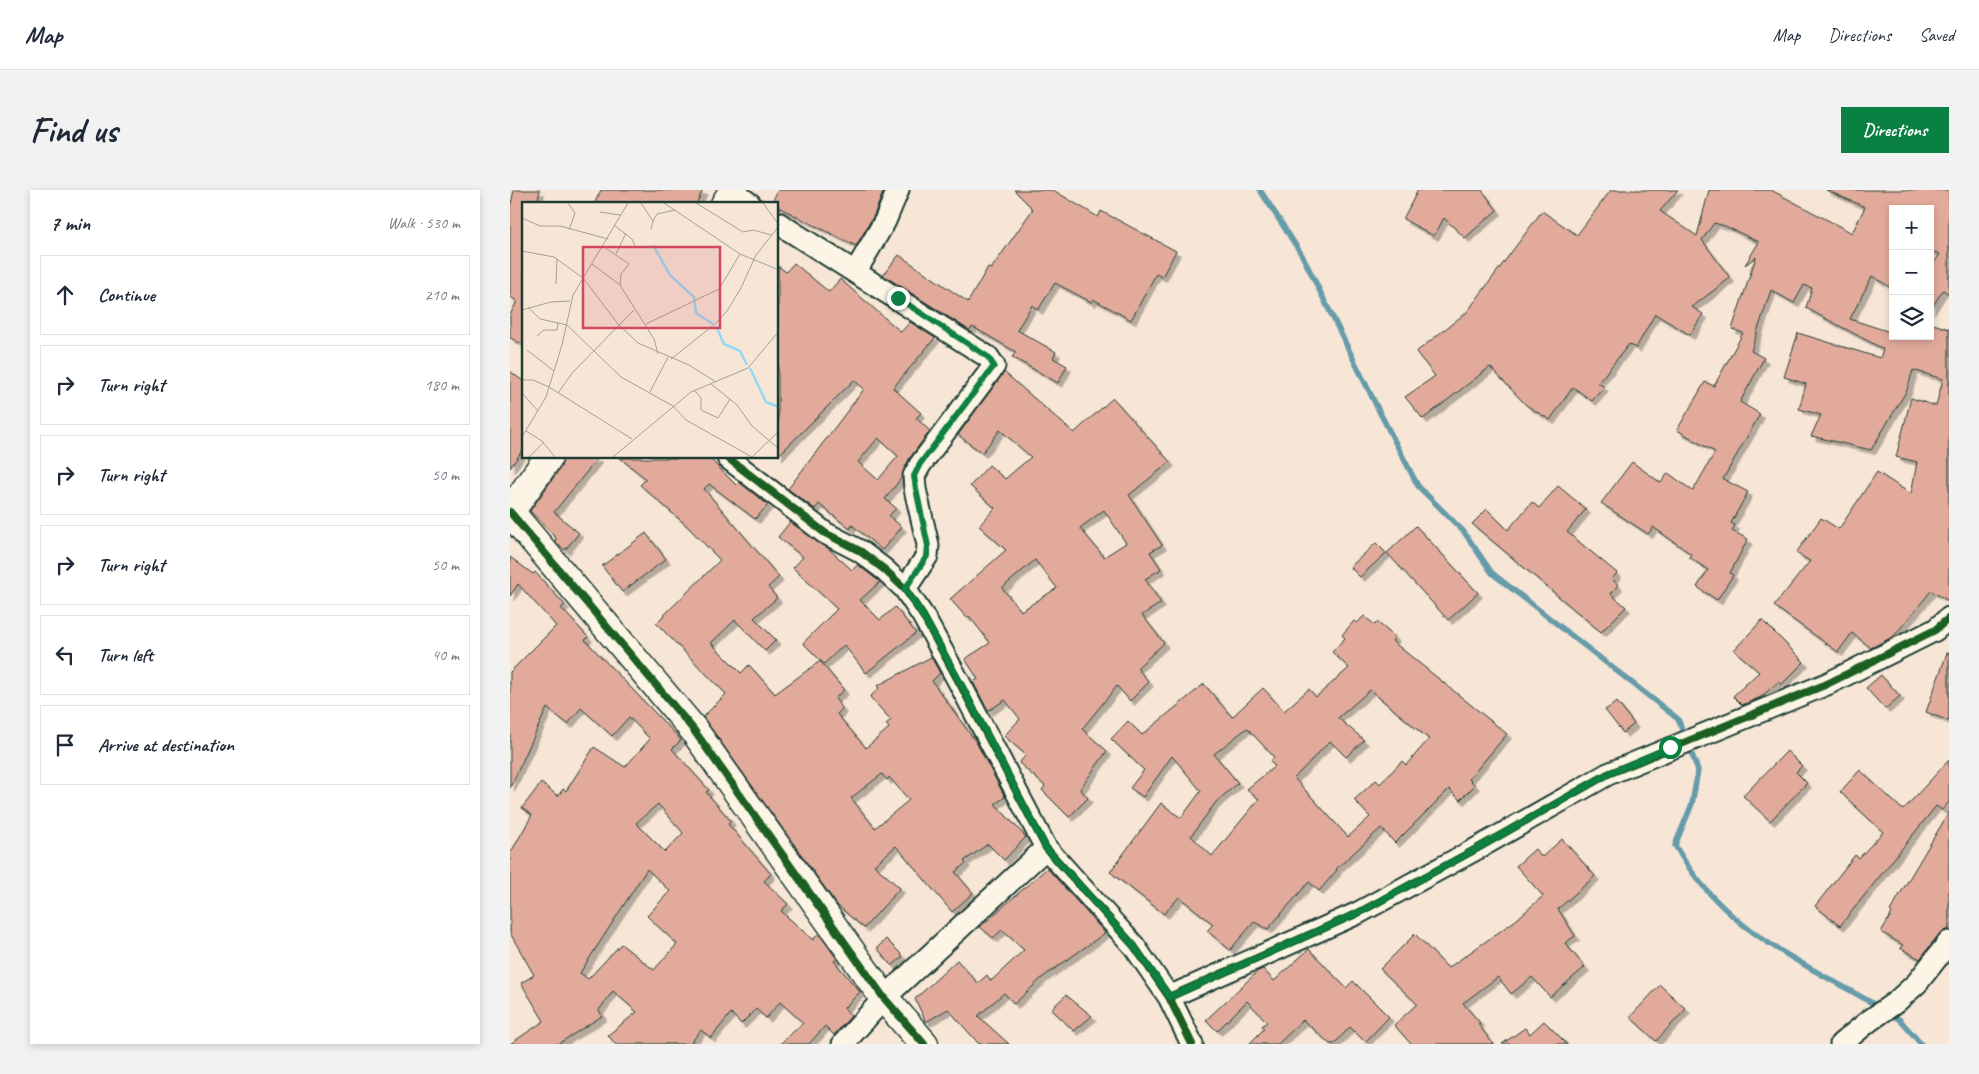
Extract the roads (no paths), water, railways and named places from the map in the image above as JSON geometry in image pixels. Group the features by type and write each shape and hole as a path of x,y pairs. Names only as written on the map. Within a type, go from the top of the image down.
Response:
{"street":[{"path":"856,271 885,221 898,190"},
{"path":"779,223 988,357 994,366 920,464 914,476 928,546 927,556 905,589"},
{"path":"547,459 510,512 693,730 884,998 924,1044"},
{"path":"729,459 825,533 860,551 885,570 905,589 923,616 960,682 1046,848 1134,946 1170,997 1192,1044"},
{"path":"1170,997 1358,913 1478,848 1608,774 1670,747 1828,684 1935,630 1949,618"},
{"path":"843,1044 884,998 1046,848"},
{"path":"1841,1044 1869,1020 1896,1002 1917,983 1949,942"}],"waterway":[{"path":"1260,190 1302,255 1418,486 1464,532 1492,573 1678,719 1698,770 1692,804 1675,845 1694,875 1739,922 1765,941 1879,1007"},
{"path":"1889,1013 1900,1020 1921,1044"}]}
